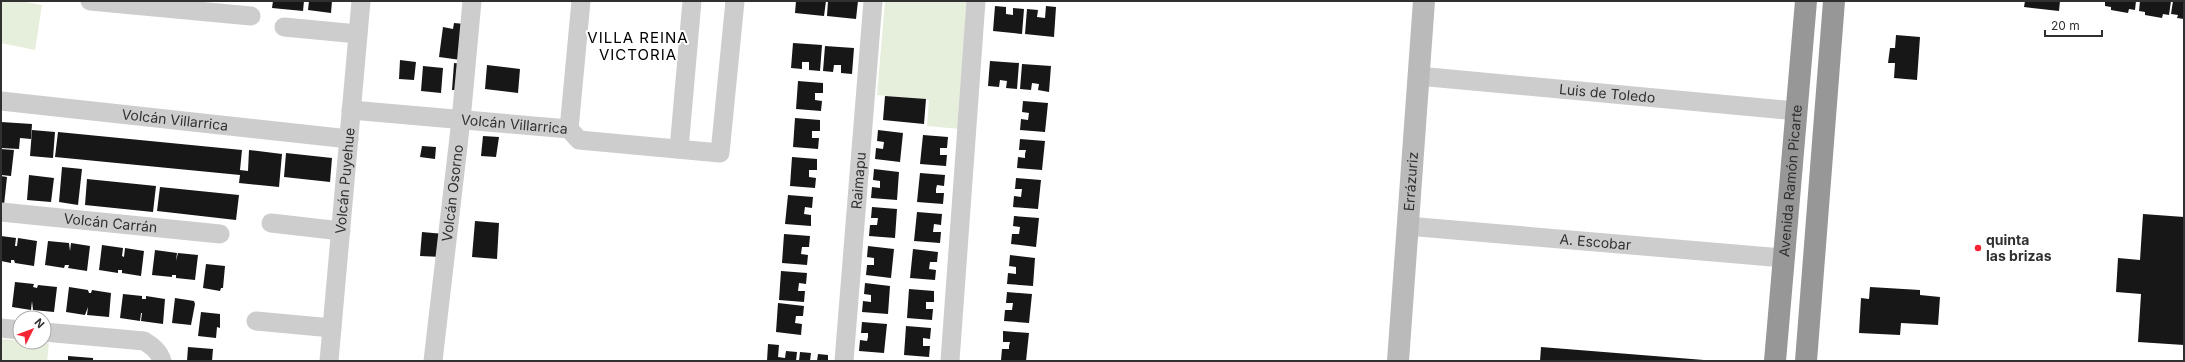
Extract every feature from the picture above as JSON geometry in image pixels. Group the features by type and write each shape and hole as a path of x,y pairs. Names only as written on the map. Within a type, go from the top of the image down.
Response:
{"highway":[{"name":"Avenida Ramón Picarte","path":"1775,361 1806,1"},
{"name":"Avenida Ramón Picarte","path":"1806,361 1834,1"}],"street":[{"path":"90,1 251,16"},
{"name":"Volcán Puyehue","path":"329,361 361,1"},
{"name":"Volcán Osorno","path":"433,361 461,120 472,1"},
{"path":"569,130 581,1"},
{"path":"679,149 692,1"},
{"name":"Volcán Villarrica","path":"351,110 569,130 579,140 720,153 735,1"},
{"name":"Raimapu","path":"844,361 873,1"},
{"path":"950,361 976,1"},
{"name":"Errázuriz","path":"1398,361 1424,1"},
{"path":"284,27 358,34"},
{"name":"Luis de Toledo","path":"1418,76 1797,111"},
{"name":"Volcán Villarrica","path":"1,101 349,139"},
{"name":"Volcán Carrán","path":"1,212 220,234"},
{"path":"271,223 340,231"},
{"name":"A. Escobar","path":"1407,226 1784,258"},
{"path":"256,321 332,328"},
{"path":"1,328 12,329"},
{"path":"52,333 144,341 153,347 160,355 162,361"}],"green space":[{"path":"1,1 21,1 42,5 35,50 1,43"},
{"path":"885,1 971,1 960,129 927,126 929,100 877,95"},
{"path":"1,339 12,340 12,350 48,350 47,361 1,361"}],"building":[{"path":"273,1 304,1 303,11 272,8"},
{"path":"309,1 332,1 331,13 308,10"},
{"path":"796,1 826,1 824,16 795,13"},
{"path":"828,1 858,1 856,19 827,16"},
{"path":"2025,1 2060,1 2059,11 2024,7"},
{"path":"2105,1 2136,1 2135,10 2129,9 2128,13 2111,10 2111,7 2105,6"},
{"path":"2140,1 2171,1 2169,15 2163,14 2162,18 2145,15 2145,12 2139,11"},
{"path":"2173,1 2184,1 2184,19 2177,18 2178,15 2171,14"},
{"path":"995,6 1006,7 1006,14 1013,15 1013,8 1024,9 1022,34 993,31"},
{"path":"1046,6 1056,7 1054,37 1025,34 1027,9 1038,10 1037,17 1045,18"},
{"path":"454,23 465,24 461,60 439,57 443,27 453,29"},
{"path":"1896,35 1920,37 1917,80 1894,78 1895,63 1888,63 1890,48 1895,48"},
{"path":"793,43 822,45 820,71 809,70 809,62 802,62 802,69 791,68"},
{"path":"825,46 854,48 852,74 841,73 841,65 834,65 833,72 823,71"},
{"path":"400,60 416,62 414,80 399,79"},
{"path":"990,61 1019,63 1017,89 1006,88 1007,81 1000,80 999,87 988,86"},
{"path":"454,63 463,64 461,90 452,90"},
{"path":"1022,64 1051,66 1049,92 1038,90 1039,84 1032,83 1031,90 1020,89"},
{"path":"487,65 520,69 518,93 485,89"},
{"path":"423,66 443,68 441,93 421,91"},
{"path":"798,81 823,83 823,93 815,93 815,100 822,101 821,111 796,109"},
{"path":"885,96 926,99 924,124 883,120"},
{"path":"1023,101 1048,103 1045,132 1020,130 1021,119 1028,120 1029,113 1022,112"},
{"path":"795,118 820,120 820,131 812,131 812,138 819,138 818,149 793,147"},
{"path":"1,122 32,124 31,139 20,138 19,149 1,148"},
{"path":"32,130 55,132 53,158 30,156"},
{"path":"878,130 903,133 900,162 875,159 876,148 883,149 884,142 877,141"},
{"path":"58,132 242,150 240,170 248,171 249,150 282,154 279,187 239,183 240,175 55,157"},
{"path":"923,135 948,137 947,148 940,148 940,155 947,155 946,166 920,164"},
{"path":"483,136 499,137 496,157 481,156"},
{"path":"1020,139 1045,141 1042,170 1017,168 1018,157 1025,158 1026,150 1019,150"},
{"path":"422,146 436,147 435,159 420,157"},
{"path":"1,149 14,150 11,176 1,175"},
{"path":"286,153 332,158 330,182 284,177"},
{"path":"792,157 817,159 817,170 809,170 809,177 816,178 815,188 790,186"},
{"path":"62,167 82,169 78,205 59,202"},
{"path":"874,169 899,172 897,200 871,198 872,187 880,188 880,181 873,180"},
{"path":"920,173 945,175 944,186 937,185 936,189 936,193 944,193 943,204 917,202"},
{"path":"29,175 54,178 51,202 27,200"},
{"path":"1,176 7,177 4,205 1,204"},
{"path":"1016,178 1041,180 1038,209 1013,207 1014,196 1021,197 1022,189 1015,189"},
{"path":"87,179 156,186 153,212 85,205"},
{"path":"160,187 239,195 236,220 157,211"},
{"path":"788,195 813,197 812,208 805,207 804,214 811,215 811,226 785,224"},
{"path":"872,207 897,209 895,238 869,236 870,225 877,225 878,218 871,218"},
{"path":"917,212 942,214 941,225 934,224 933,232 941,232 940,243 914,241"},
{"path":"2143,214 2184,217 2184,345 2138,342 2141,294 2116,292 2118,258 2140,260"},
{"path":"1014,216 1039,218 1036,247 1011,244 1012,234 1019,234 1020,227 1013,226"},
{"path":"475,221 499,223 497,259 472,257"},
{"path":"422,232 444,234 442,257 420,256"},
{"path":"784,234 810,236 809,247 802,247 801,254 808,255 807,265 782,263"},
{"path":"1,236 16,238 15,246 17,246 18,238 37,241 34,266 15,263 14,260 11,260 11,263 1,261"},
{"path":"48,241 69,243 70,251 71,243 90,246 87,271 68,268 69,265 65,265 64,268 45,265"},
{"path":"102,245 123,248 122,256 124,257 125,248 144,251 141,276 122,273 122,270 118,270 118,273 99,270"},
{"path":"868,246 894,249 891,278 866,275 867,265 874,265 874,258 867,257"},
{"path":"913,249 938,252 937,262 930,262 929,269 936,270 935,280 910,278"},
{"path":"155,250 177,253 176,261 178,253 198,255 195,280 176,278 176,275 172,275 172,277 152,275"},
{"path":"1010,255 1035,258 1033,286 1007,284 1008,273 1016,274 1016,267 1009,266"},
{"path":"206,264 225,266 223,288 221,288 220,291 203,288"},
{"path":"781,271 807,273 806,284 799,283 798,291 805,291 804,302 779,300"},
{"path":"15,282 34,284 33,287 37,288 38,285 57,287 54,312 52,312 52,310 33,310 32,301 31,310 12,307"},
{"path":"865,283 890,286 888,314 862,312 863,301 871,302 871,295 864,294"},
{"path":"69,287 88,290 89,293 91,293 92,290 111,293 109,317 87,315 88,307 85,315 66,312"},
{"path":"1870,287 1920,290 1920,295 1940,297 1938,325 1901,323 1900,335 1859,333 1861,298 1869,299"},
{"path":"909,289 934,291 934,302 926,302 926,309 933,309 932,320 907,318"},
{"path":"1007,292 1032,294 1029,323 1004,321 1005,310 1012,310 1013,303 1006,303"},
{"path":"123,294 142,296 142,299 146,299 146,296 165,299 163,324 141,321 142,313 140,321 120,318"},
{"path":"175,298 194,301 195,304 191,325 172,323"},
{"path":"778,303 804,306 803,316 796,316 795,323 802,324 801,335 776,332"},
{"path":"201,312 220,314 220,328 217,327 216,338 198,336"},
{"path":"862,322 887,324 884,353 859,351 860,340 867,341 868,337 868,333 861,333"},
{"path":"906,326 931,328 930,339 923,338 923,346 930,346 929,357 904,355"},
{"path":"1003,331 1029,333 1026,361 1001,360 1002,349 1009,349 1010,342 1003,342"},
{"path":"768,344 779,345 778,357 785,358 786,351 797,352 796,361 767,361"},
{"path":"188,347 213,349 212,361 187,361"},
{"path":"1541,347 1704,360 1704,361 1540,361"},
{"path":"800,352 811,353 810,361 799,361"},
{"path":"818,354 828,355 828,361 817,361"},
{"path":"68,356 93,358 93,361 68,361"}],"place":[{"name":"quinta las brizas","path":"1978,248"}],"district":[{"name":"VILLA REINA VICTORIA","path":"638,46"}]}
